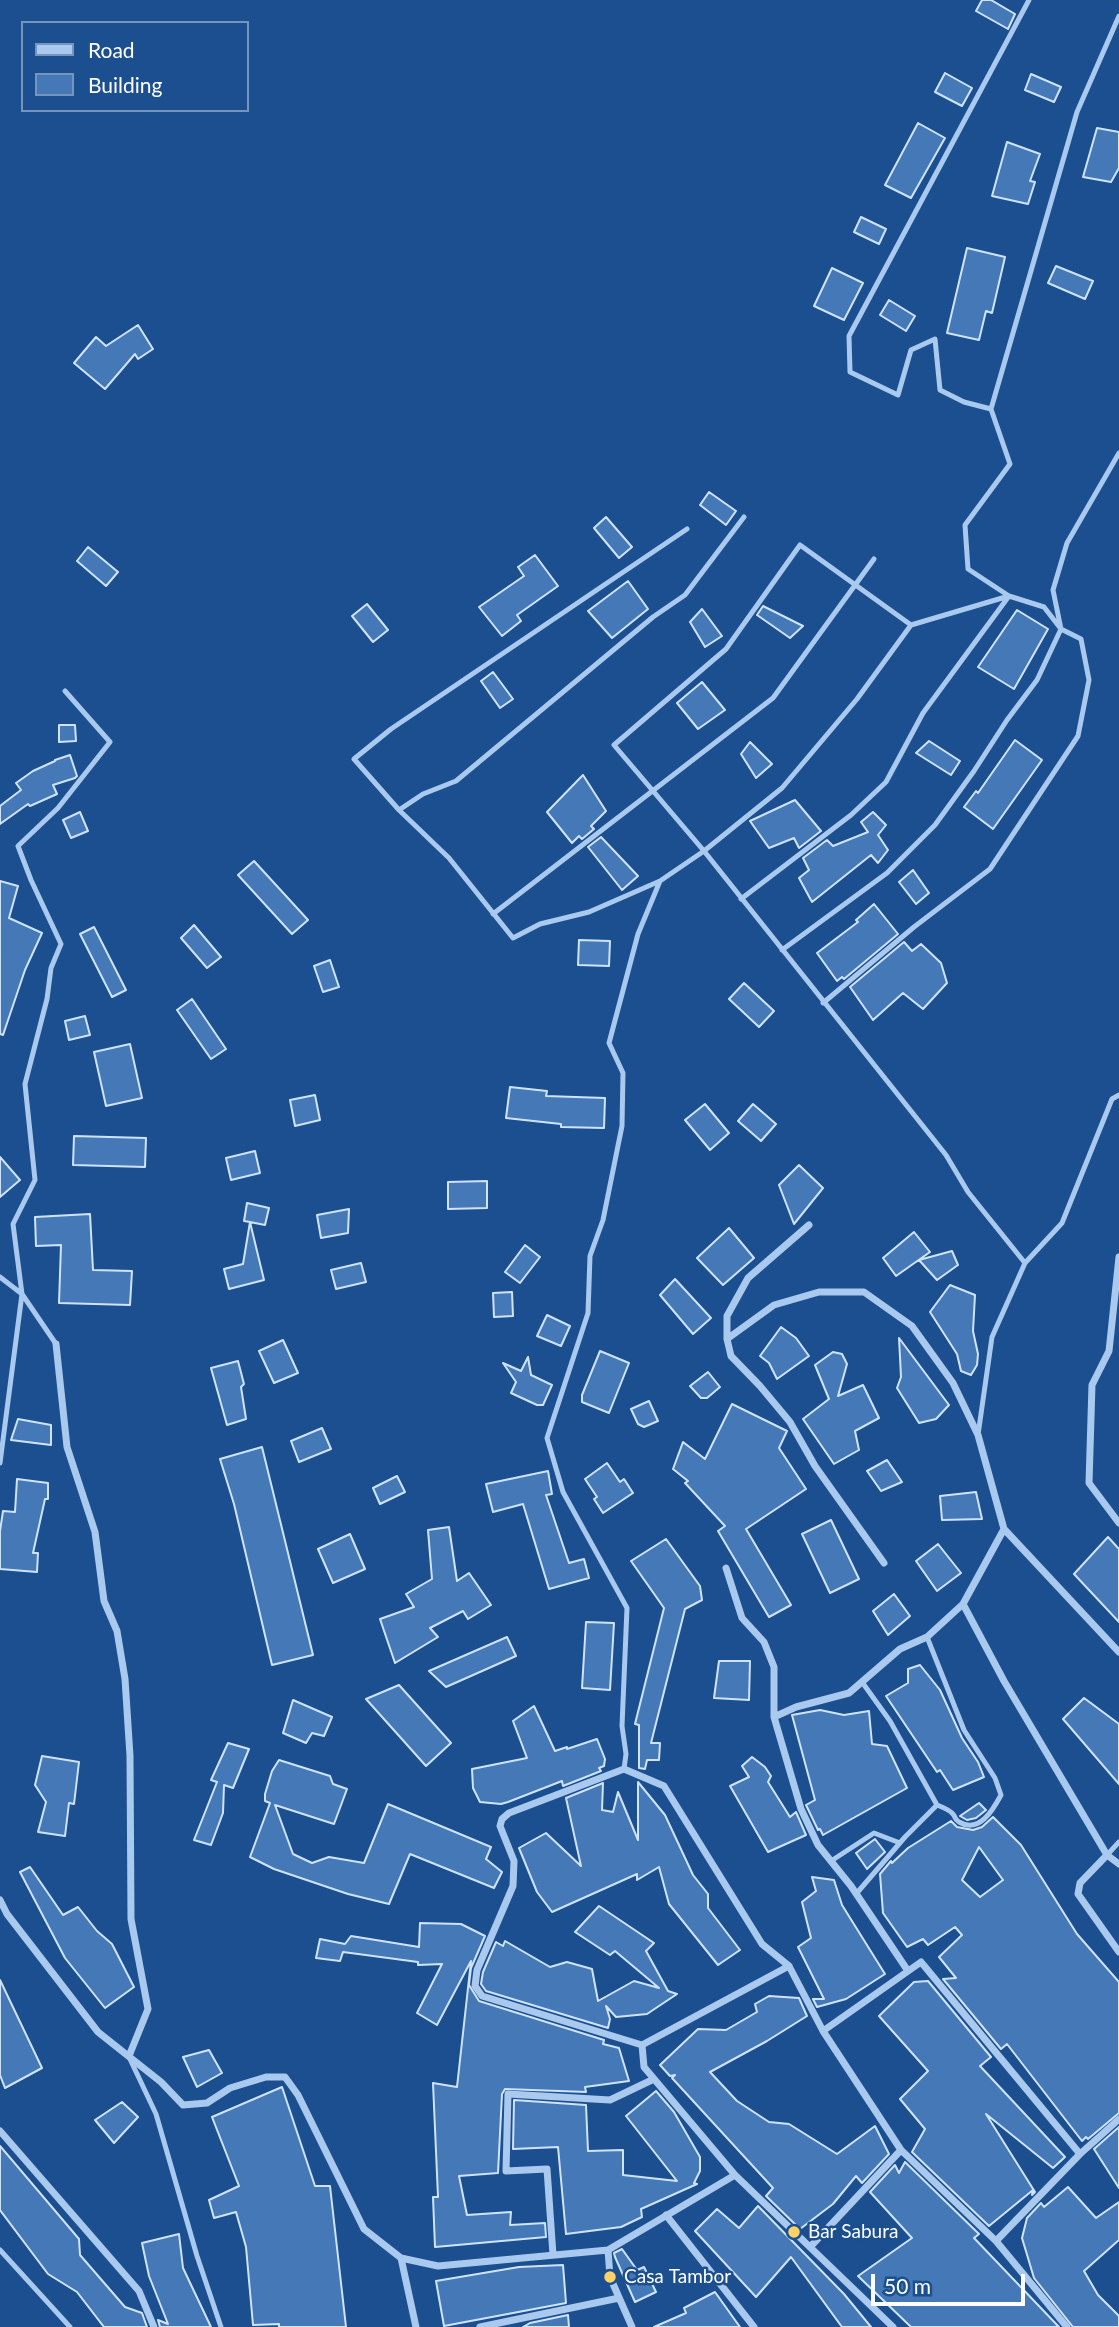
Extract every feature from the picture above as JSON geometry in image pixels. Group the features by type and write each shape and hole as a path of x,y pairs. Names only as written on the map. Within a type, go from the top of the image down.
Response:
{"street":[{"path":"809,1225 748,1278 727,1316 727,1339 731,1356 790,1422 815,1466 884,1563"},
{"path":"1119,1257 1109,1351 1092,1385 1089,1483 1119,1523"},
{"path":"727,1339 774,1305 819,1292 864,1292 912,1326 953,1383 978,1435 1004,1529 1119,1652"},
{"path":"56,1344 67,1447 95,1532 104,1601 117,1631 125,1679 130,1756 131,1919 148,2008 129,2056"},
{"path":"774,1717 796,1707 849,1693 900,1649 927,1637 963,1604 1004,1529"},
{"path":"726,1568 743,1618 764,1642 774,1667 774,1717 801,1809 818,1845 856,1894 908,1971"},
{"path":"963,1604 1004,1681 1107,1855 1119,1864"},
{"path":"789,1966 642,2045 482,1996 475,1986 477,1970 513,1886 514,1861 500,1826 502,1819 509,1813 624,1769 664,1786 762,1944 789,1966 823,2031 901,2150 996,2241 1067,2327"},
{"path":"1107,1855 1080,1884 1078,1894 1119,1952"},
{"path":"0,1900 7,1914 98,2032 161,2082 183,2105 207,2103 230,2088 266,2077 285,2077 298,2095 364,2229 401,2258 438,2266 608,2250 735,2175"},
{"path":"823,2031 922,1962 1080,2154"},
{"path":"642,2045 644,2067 735,2175 893,2327"},
{"path":"553,2255 547,2169 506,2171 508,2094 610,2100 654,2079"},
{"path":"996,2241 1080,2154 1119,2119"},
{"path":"0,2131 139,2291 154,2327"},
{"path":"811,2246 901,2150"},
{"path":"666,2216 754,2327"},
{"path":"608,2250 610,2277 632,2327"},
{"path":"401,2258 416,2327"},
{"path":"480,2327 619,2298"}],"lane":[{"path":"990,409 964,402 940,390 935,339 911,350 898,395 849,372 849,336 1029,0"},
{"path":"824,1003 914,927 990,869 1078,736 1088,680 1081,639 1061,629 1044,607 1009,596 968,569 965,525 1010,464 990,409 1077,112 1119,16"},
{"path":"782,950 887,873 936,825 1037,680 1061,629 1053,590 1067,543 1119,453"},
{"path":"399,810 423,794 456,780 653,617 685,595 744,517"},
{"path":"687,529 390,729 354,759 399,810 449,858 513,938 540,924 589,912 660,881 704,852 782,788 857,699 911,625 1009,596"},
{"path":"911,625 800,545 726,649 614,745 704,852 946,1155 968,1192 1025,1263"},
{"path":"493,914 773,698 874,559"},
{"path":"741,899 851,814 887,782 923,713 1009,596"},
{"path":"0,1463 22,1294 13,1224 35,1180 25,1084 47,999 51,968 61,944 18,846 58,808 110,742 65,691"},
{"path":"624,1769 626,1754 622,1726 627,1608 563,1492 547,1438 588,1313 590,1256 603,1220 622,1126 623,1073 609,1043 638,934 660,881"},
{"path":"978,1435 992,1337 1025,1263 1062,1223 1112,1099 1119,1095"},
{"path":"0,1278 22,1294 56,1344"},
{"path":"862,1682 890,1721 937,1805 951,1812 957,1821 968,1825 981,1822 993,1810 1001,1795 995,1778 964,1730 927,1637"},
{"path":"856,1894 937,1805"},
{"path":"831,1861 874,1833 900,1843"},
{"path":"1107,1855 1119,1842"},
{"path":"129,2056 156,2113 197,2256 221,2327"},
{"path":"0,2250 70,2327"}],"building":[{"path":"982,0 991,0 1015,14 1008,29 976,11"},
{"path":"945,73 972,88 962,106 935,92"},
{"path":"1031,74 1061,87 1054,102 1025,90"},
{"path":"918,123 945,138 911,198 885,185"},
{"path":"1097,128 1119,132 1119,168 1111,182 1083,177"},
{"path":"1007,142 1040,154 1030,181 1035,182 1028,204 992,196"},
{"path":"861,217 886,229 879,244 854,232"},
{"path":"967,248 1005,257 992,313 986,311 979,340 947,333"},
{"path":"1056,266 1093,281 1085,299 1048,283"},
{"path":"832,268 863,283 844,320 814,306"},
{"path":"889,300 915,316 906,331 880,315"},
{"path":"138,325 153,349 138,359 135,354 105,389 74,363 96,337 106,346"},
{"path":"709,492 736,511 726,525 700,505"},
{"path":"606,517 632,547 619,558 594,528"},
{"path":"88,547 118,572 106,586 77,561"},
{"path":"535,555 558,586 517,615 521,621 502,636 479,607 524,576 518,567"},
{"path":"628,581 648,609 612,638 588,611"},
{"path":"367,604 388,630 373,642 352,616"},
{"path":"763,606 803,626 790,638 757,615"},
{"path":"702,609 722,636 705,647 690,622"},
{"path":"1017,610 1048,629 1014,689 978,667"},
{"path":"493,672 513,699 500,708 481,681"},
{"path":"702,682 725,710 698,729 677,703"},
{"path":"59,725 75,725 76,741 59,742"},
{"path":"1015,740 1042,760 993,829 964,807 976,791 978,793"},
{"path":"929,741 960,761 951,775 916,753"},
{"path":"750,742 772,764 756,778 741,754"},
{"path":"70,755 77,776 75,778 53,785 57,794 30,806 28,804 0,824 0,806 21,790 16,783 33,771"},
{"path":"583,775 606,811 591,826 594,829 582,839 579,836 572,843 547,812"},
{"path":"795,800 821,831 799,848 794,838 769,848 750,821"},
{"path":"80,812 88,831 71,838 63,820"},
{"path":"873,812 886,825 878,835 888,850 878,863 871,855 812,902 799,878 809,870 803,858 827,840 833,846 868,832 861,822"},
{"path":"601,837 638,876 622,890 588,847"},
{"path":"254,861 308,920 292,934 238,875"},
{"path":"913,870 929,893 916,904 899,882"},
{"path":"0,881 18,886 9,918 42,933 25,970 3,1035 0,1034"},
{"path":"874,904 898,934 844,979 842,977 837,981 817,953 858,922 856,920"},
{"path":"194,925 221,957 207,968 181,938"},
{"path":"94,927 126,990 112,997 80,934"},
{"path":"579,940 610,941 609,966 578,965"},
{"path":"904,942 912,951 921,944 941,963 947,983 923,1009 903,993 873,1020 850,987"},
{"path":"330,960 339,987 323,992 314,966"},
{"path":"744,983 774,1011 759,1027 729,999"},
{"path":"192,999 226,1049 211,1059 177,1010"},
{"path":"85,1016 90,1035 69,1040 65,1021"},
{"path":"130,1044 142,1098 106,1106 94,1052"},
{"path":"510,1087 547,1091 546,1096 605,1098 604,1128 561,1127 561,1124 506,1118"},
{"path":"315,1095 320,1120 295,1126 290,1100"},
{"path":"705,1104 729,1133 710,1150 685,1120"},
{"path":"753,1104 776,1124 761,1141 738,1121"},
{"path":"74,1136 146,1138 145,1167 73,1165"},
{"path":"255,1151 260,1173 231,1180 226,1158"},
{"path":"0,1157 20,1180 0,1197"},
{"path":"799,1165 823,1188 794,1224 779,1185"},
{"path":"487,1181 487,1208 448,1209 448,1182"},
{"path":"247,1203 269,1208 265,1225 244,1221"},
{"path":"349,1209 348,1233 321,1238 317,1215"},
{"path":"90,1214 93,1270 132,1271 130,1305 59,1303 61,1245 36,1246 35,1217"},
{"path":"250,1222 264,1280 229,1289 224,1269 243,1264"},
{"path":"729,1228 754,1258 723,1285 697,1258"},
{"path":"914,1232 930,1252 896,1276 883,1258"},
{"path":"525,1245 540,1257 520,1283 505,1272"},
{"path":"952,1251 958,1265 937,1280 919,1260"},
{"path":"361,1263 366,1282 336,1289 331,1270"},
{"path":"675,1279 711,1318 693,1334 660,1295"},
{"path":"950,1285 975,1295 973,1331 978,1354 977,1365 971,1375 961,1371 957,1354 930,1312"},
{"path":"512,1292 513,1316 494,1317 493,1293"},
{"path":"547,1315 570,1326 561,1346 537,1336"},
{"path":"781,1327 796,1338 809,1356 777,1379 769,1363 760,1356"},
{"path":"899,1338 949,1405 936,1419 919,1423 897,1388 901,1377"},
{"path":"283,1340 298,1373 274,1383 259,1351"},
{"path":"600,1351 629,1363 609,1413 582,1402 582,1395"},
{"path":"833,1352 842,1354 847,1364 838,1396 863,1385 879,1418 855,1431 859,1450 834,1464 803,1419 829,1399 815,1365"},
{"path":"528,1357 531,1375 552,1385 543,1405 537,1405 511,1393 516,1382 503,1363 521,1371"},
{"path":"238,1361 244,1384 241,1387 246,1419 227,1425 211,1368"},
{"path":"708,1372 720,1387 707,1398 701,1398 690,1386"},
{"path":"649,1401 658,1421 644,1427 638,1424 631,1409"},
{"path":"732,1404 787,1431 779,1448 806,1489 746,1529 791,1605 769,1617 718,1531 725,1526 685,1483 688,1481 673,1469 683,1442 705,1459"},
{"path":"18,1419 51,1425 51,1445 11,1440"},
{"path":"322,1428 331,1449 299,1462 291,1441"},
{"path":"262,1447 313,1655 272,1665 234,1504 220,1459"},
{"path":"887,1460 902,1482 881,1491 867,1471"},
{"path":"607,1463 620,1482 624,1479 633,1493 603,1513 594,1499 597,1497 585,1479"},
{"path":"548,1471 552,1494 546,1495 569,1563 584,1559 589,1578 549,1589 523,1504 493,1512 486,1484"},
{"path":"397,1476 405,1492 380,1504 373,1488"},
{"path":"17,1479 48,1483 48,1499 45,1499 33,1553 38,1553 37,1572 0,1569 3,1511 15,1512"},
{"path":"976,1492 982,1519 942,1520 940,1496"},
{"path":"831,1520 859,1579 830,1593 802,1534"},
{"path":"449,1527 457,1581 469,1573 491,1605 468,1619 463,1611 430,1628 438,1637 395,1663 380,1619 414,1607 406,1594 432,1579 428,1530"},
{"path":"350,1534 365,1569 333,1583 318,1549"},
{"path":"1108,1537 1119,1549 1119,1622 1074,1574"},
{"path":"666,1539 700,1586 702,1600 685,1609 651,1743 660,1743 659,1760 647,1760 645,1769 639,1768 639,1725 635,1724 664,1608 631,1561"},
{"path":"938,1544 961,1573 937,1591 916,1561"},
{"path":"894,1594 910,1616 888,1635 873,1611"},
{"path":"586,1622 614,1623 610,1690 582,1688"},
{"path":"507,1637 516,1656 446,1687 429,1671"},
{"path":"719,1661 750,1661 749,1700 714,1698"},
{"path":"920,1665 940,1690 984,1777 953,1790 940,1770 937,1772 886,1696 908,1683 908,1669"},
{"path":"399,1685 451,1743 426,1766 366,1699"},
{"path":"1084,1698 1119,1724 1119,1784 1063,1719"},
{"path":"293,1700 332,1717 324,1736 312,1733 306,1743 283,1733"},
{"path":"534,1706 555,1751 597,1739 605,1759 604,1766 599,1768 601,1771 563,1786 562,1781 508,1802 480,1802 473,1788 472,1769 527,1758 513,1721"},
{"path":"820,1710 844,1715 869,1711 872,1744 887,1746 907,1788 823,1835 806,1805 815,1800 792,1715"},
{"path":"228,1743 249,1749 233,1788 224,1785 223,1813 211,1845 194,1840 217,1782 211,1780"},
{"path":"42,1756 79,1762 74,1804 69,1803 65,1836 38,1832 46,1802 35,1785"},
{"path":"752,1757 765,1767 771,1776 768,1782 790,1817 796,1812 806,1835 768,1852 730,1786 749,1777 742,1766"},
{"path":"279,1760 330,1776 333,1784 347,1789 334,1824 275,1805 293,1854 312,1863 329,1857 364,1863 388,1804 491,1847 486,1859 502,1872 494,1888 410,1854 389,1904 348,1894 274,1869 250,1857 270,1803 265,1801 265,1794 272,1771"},
{"path":"638,1782 665,1815 693,1875 708,1894 708,1908 740,1950 718,1965 669,1904 659,1867 637,1880 637,1874 552,1912 537,1892 519,1848 546,1833 581,1866 566,1798 603,1783 602,1810 613,1812 618,1792 638,1840"},
{"path":"979,1803 986,1810 976,1818 967,1820 960,1816"},
{"path":"993,1817 1021,1845 1077,1934 1119,1982 1119,2113 1082,2141 1007,2044 1001,2049 943,1979 956,1978 939,1957 962,1935 955,1927 928,1945 923,1939 907,1947 883,1913 880,1874 891,1861 892,1863 908,1848 951,1821 957,1827 973,1830 982,1827","holes":["979,1847 1003,1880 980,1897 962,1880"]},
{"path":"875,1839 885,1852 867,1869 856,1853"},
{"path":"30,1867 63,1915 78,1907 97,1931 112,1944 134,1987 105,2008 65,1958 20,1872"},
{"path":"812,1877 834,1880 842,1905 885,1974 846,1999 817,2007 813,1999 824,1999 798,1947 811,1938 802,1902 816,1891"},
{"path":"599,1906 654,1943 646,1951 668,1991 677,1994 647,2014 616,2017 606,2006 610,2019 608,2028 486,1991 481,1984 483,1972 496,1942 503,1946 505,1941 550,1967 567,1962 592,1969 598,2001 634,1981 659,1988 615,1951 610,1955 575,1932"},
{"path":"420,1923 461,1924 485,1936 471,1968 469,1985 479,2001 604,2040 603,2044 619,2048 629,2081 585,2087 586,2092 505,2089 502,2094 498,2173 459,2176 467,2215 511,2212 510,2225 545,2223 546,2237 435,2247 433,2197 438,2197 433,2083 457,2087 471,1961 437,2025 417,2013 442,1964 418,1965 418,1962 343,1952 340,1961 316,1958 320,1939 345,1944 351,1936 419,1947"},
{"path":"0,1980 42,2068 5,2088 0,2075"},
{"path":"928,1981 991,2057 980,2066 1065,2157 1053,2168 986,2114 1035,2192 1032,2195 1033,2190 989,2226 912,2152 925,2129 900,2099 928,2071 879,2016 914,1982"},
{"path":"769,1996 799,1998 807,2016 710,2072 737,2101 769,2122 789,2124 837,2154 875,2126 889,2154 862,2183 856,2176 833,2204 800,2229 766,2196 773,2188 672,2078 675,2075 670,2076 660,2065 698,2029 726,2030 757,2012 755,2004"},
{"path":"209,2050 222,2073 197,2087 183,2057"},
{"path":"282,2087 315,2186 330,2186 346,2327 253,2325 246,2247 236,2212 214,2218 209,2200 239,2186 212,2117"},
{"path":"656,2091 674,2112 700,2157 700,2171 694,2183 697,2184 641,2209 642,2217 621,2227 566,2234 558,2147 513,2149 514,2100 586,2105 588,2151 623,2150 623,2175 677,2181 626,2116"},
{"path":"122,2102 138,2117 114,2143 95,2120"},
{"path":"1119,2127 1119,2188 1094,2149"},
{"path":"0,2146 79,2239 80,2255 125,2307 142,2313 147,2327 104,2327 77,2292 48,2274 0,2210"},
{"path":"905,2162 979,2234 974,2238 1059,2327 911,2327 858,2276 912,2238 870,2192 895,2165 899,2173"},
{"path":"1068,2187 1096,2218 1119,2202 1119,2240 1084,2271 1098,2295 1119,2316 1119,2327 1073,2327 1034,2278 1022,2238 1027,2218 1041,2203 1044,2207"},
{"path":"758,2206 844,2294 871,2327 842,2327 791,2257 756,2297 695,2231 717,2209 739,2228"},
{"path":"179,2234 183,2268 211,2327 160,2327 158,2320 168,2324 149,2276 142,2243"},
{"path":"622,2249 637,2270 644,2267 656,2292 635,2302 614,2253"},
{"path":"563,2265 566,2303 444,2326 436,2281 519,2267"},
{"path":"715,2292 740,2327 654,2327 686,2313 684,2308"},
{"path":"568,2315 569,2327 523,2327 530,2323"}],"place":[{"name":"Bar Sabura","path":"794,2232"},
{"name":"Casa Tambor","path":"610,2277"}]}
